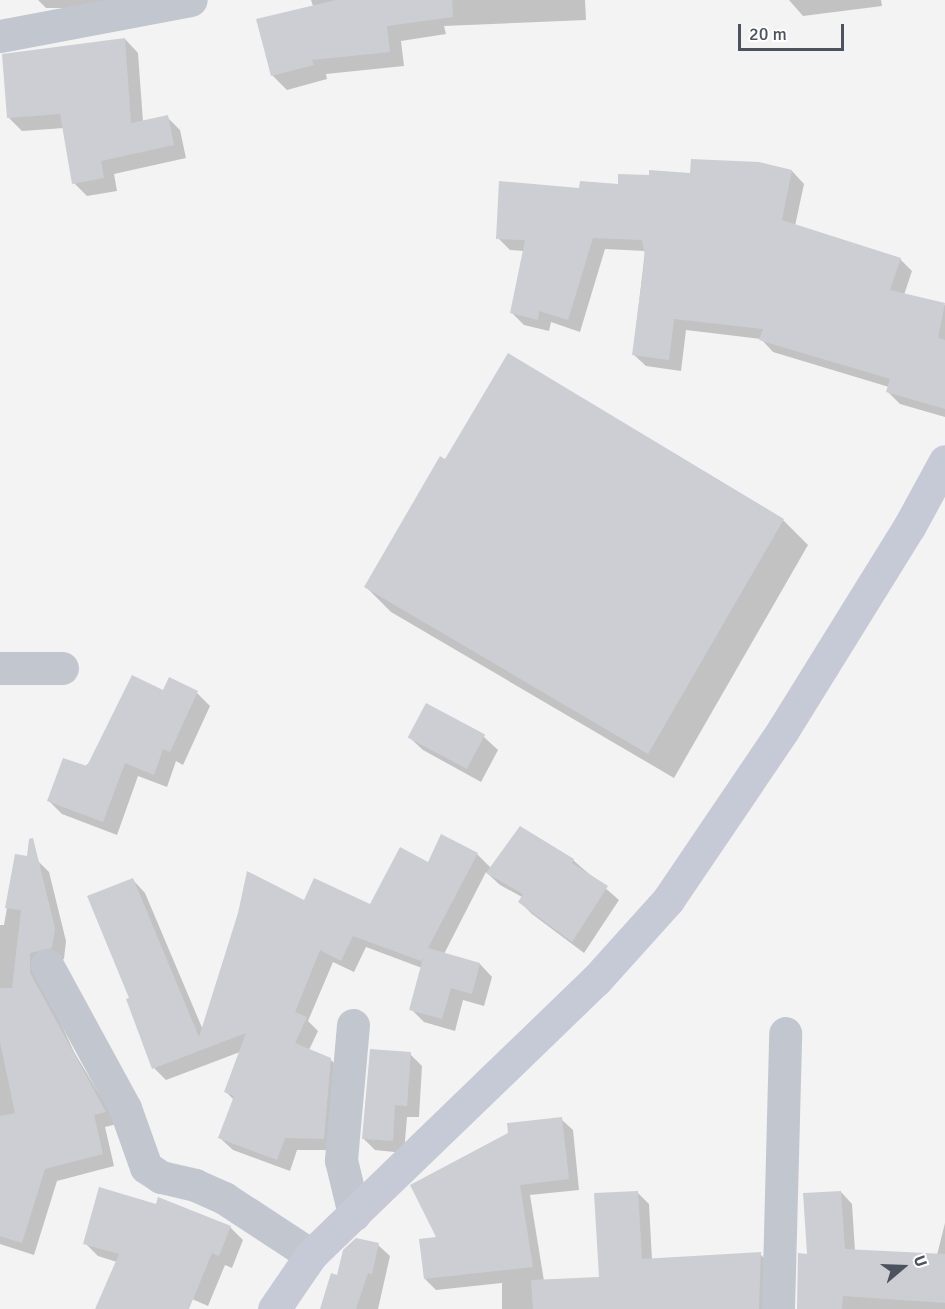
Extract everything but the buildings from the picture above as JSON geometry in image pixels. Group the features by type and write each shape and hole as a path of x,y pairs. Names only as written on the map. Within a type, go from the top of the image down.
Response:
{"street":[{"path":"0,36 174,2"},
{"path":"274,1309 310,1255 596,980 668,900 789,720 909,527 945,461"},
{"path":"0,668 62,668"},
{"path":"47,965 125,1108 146,1167 161,1177 195,1185 224,1198 310,1255"},
{"path":"353,1025 341,1160 354,1214"},
{"path":"778,1309 785,1033"}]}
